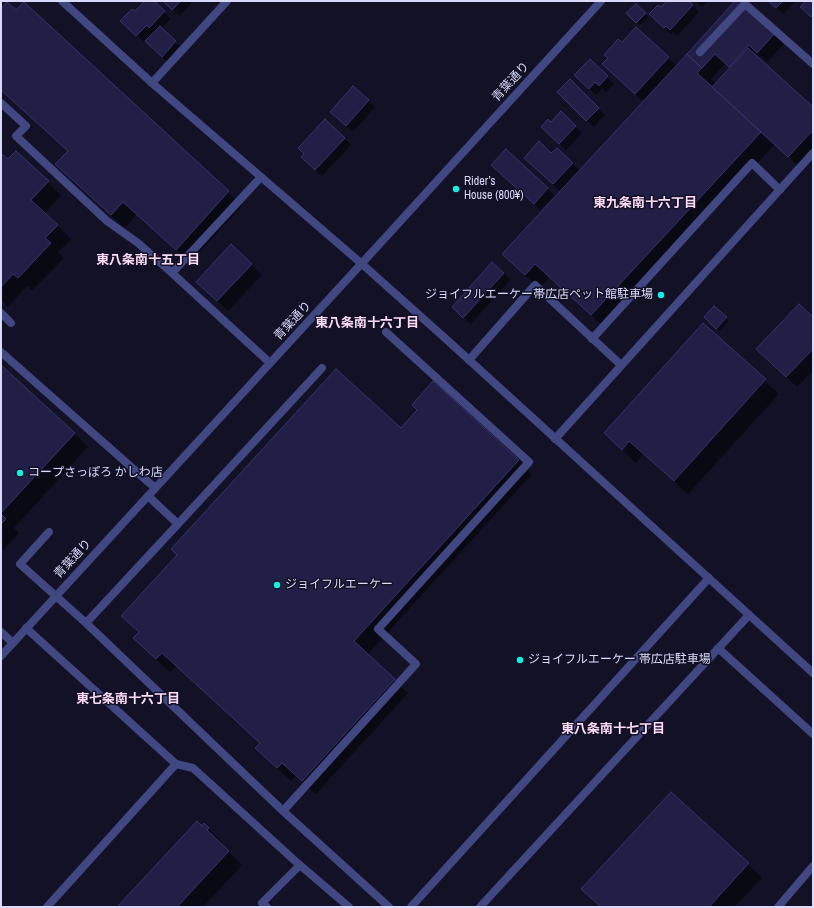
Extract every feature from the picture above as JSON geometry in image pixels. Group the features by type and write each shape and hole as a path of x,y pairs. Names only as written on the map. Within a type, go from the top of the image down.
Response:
{"street":[{"path":"62,1 152,83 362,264 813,674"},
{"path":"152,83 227,1"},
{"name":"青葉通り","path":"1,656 362,264 599,2"},
{"path":"700,52 745,4 813,64"},
{"path":"1,103 26,126 16,136 107,220 138,243 270,363"},
{"path":"555,439 813,153"},
{"path":"592,338 752,163 780,190"},
{"path":"172,273 261,177"},
{"path":"469,360 535,285 621,365"},
{"path":"1,313 11,323"},
{"path":"283,812 416,664 378,630 529,462 386,332"},
{"path":"1,352 155,488"},
{"path":"86,623 322,368"},
{"path":"148,496 178,524"},
{"path":"49,532 20,564 86,623 283,812 389,907"},
{"path":"411,907 709,578"},
{"path":"480,907 748,615"},
{"path":"26,628 176,764 193,768 300,865 349,907"},
{"path":"1,632 13,643"},
{"path":"718,648 813,734"},
{"path":"47,907 176,764"},
{"path":"267,907 262,903 300,865"},
{"path":"778,907 813,866"}],"building":[{"path":"145,1 154,1 165,11 149,28 147,25 136,36 120,21 132,9 135,11"},
{"path":"163,1 181,1 172,10"},
{"path":"667,1 689,1 693,5 670,30 666,26 664,28 649,14 658,5 661,7"},
{"path":"735,1 742,1 776,32 757,53 749,45 729,67 715,54 702,68 687,54"},
{"path":"768,1 783,1 776,8"},
{"path":"806,1 813,1 813,14 811,17 800,7"},
{"path":"7,2 16,10 24,2 229,191 176,250 123,202 111,215 55,164 68,151 1,90 1,9"},
{"path":"636,4 646,13 636,23 626,13"},
{"path":"160,26 176,41 162,57 145,41"},
{"path":"636,27 669,57 635,94 602,64 608,58 604,55 618,39 622,42"},
{"path":"748,48 813,107 813,130 788,157 712,87"},
{"path":"687,54 702,68 697,73 761,132 591,315 535,264 525,275 502,254"},
{"path":"590,59 608,76 599,86 595,82 589,89 574,75"},
{"path":"570,79 599,108 586,121 557,92"},
{"path":"353,86 369,100 346,126 330,112"},
{"path":"561,111 576,126 559,144 541,127 548,119 551,122"},
{"path":"325,119 345,138 315,170 301,157 304,154 298,148"},
{"path":"539,141 551,153 557,148 573,163 553,184 524,158"},
{"path":"506,149 548,188 534,204 491,165"},
{"path":"16,151 49,181 31,200 58,225 45,238 51,243 18,278 13,274 1,287 1,155 2,154 8,159"},
{"path":"231,244 252,264 217,301 196,282"},
{"path":"492,262 504,273 463,318 452,307"},
{"path":"799,304 813,317 813,349 786,377 756,349"},
{"path":"714,306 727,317 716,329 704,317"},
{"path":"703,323 766,379 674,481 629,441 622,450 604,433"},
{"name":"コープさっぽろ かしわ店","path":"1,365 75,433 1,513"},
{"name":"ジョイフルエーケー","path":"336,369 401,428 417,410 412,405 433,381 519,460 354,641 395,679 302,781 282,763 277,768 255,748 260,743 162,653 156,659 133,638 139,632 121,616 177,555 171,549"},
{"path":"1,514 6,519 1,524"},
{"path":"671,792 749,863 709,907 601,907 581,889"},
{"path":"197,821 202,826 204,823 209,828 207,830 229,851 177,907 117,907"}],"place":[{"name":"Rider’s House (800¥)","path":"456,189"},
{"name":"ジョイフルエーケー帯広店ペット館駐車場","path":"661,295"},
{"name":"コープさっぽろ かしわ店","path":"20,473"},
{"name":"ジョイフルエーケー","path":"277,585"},
{"name":"ジョイフルエーケー 帯広店駐車場","path":"520,660"}],"district":[{"name":"東九条南十六丁目","path":"645,204"},
{"name":"東八条南十五丁目","path":"148,261"},
{"name":"東八条南十六丁目","path":"367,324"},
{"name":"東七条南十六丁目","path":"128,700"},
{"name":"東八条南十七丁目","path":"613,730"}]}
